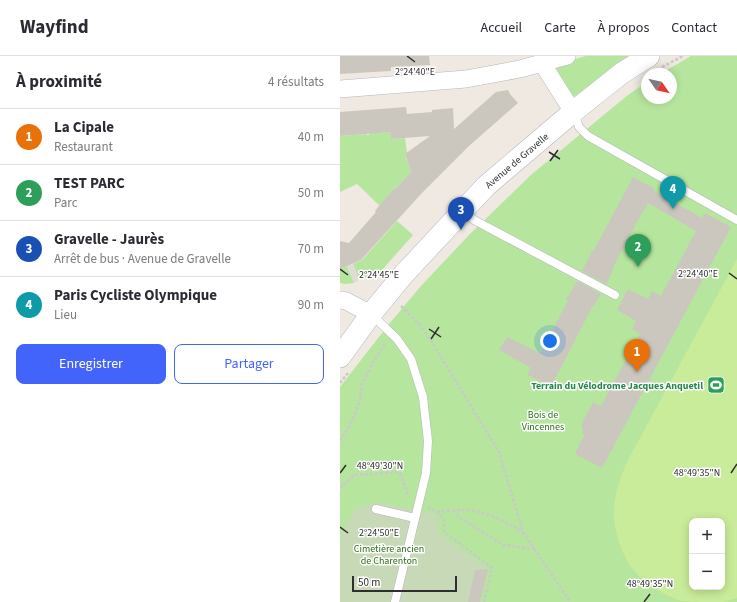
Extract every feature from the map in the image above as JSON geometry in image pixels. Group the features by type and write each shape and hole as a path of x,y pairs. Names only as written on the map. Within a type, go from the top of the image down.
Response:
{"street":[{"path":"340,89 466,79 520,69 567,56"},
{"path":"542,63 574,112"},
{"name":"Avenue de Gravelle","path":"340,357 403,274 486,186 622,73 653,63"},
{"path":"340,300 346,301 372,314"}],"lane":[{"path":"574,112 579,127 588,136 737,220"},
{"path":"464,211 474,220 615,295"},
{"path":"372,314 397,339 412,359 422,397 428,441 426,473 395,602"},
{"path":"376,509 417,510"}],"path":[{"path":"653,63 683,56"},
{"path":"402,306 419,324 430,339 499,452 523,532 570,602"},
{"path":"340,441 350,426 358,403 362,385 373,362 391,333"},
{"path":"340,488 354,475 398,472 408,494"},
{"path":"417,510 437,512 468,510 485,513 523,532"},
{"path":"454,510 459,517 503,545 535,549"},
{"path":"437,512 444,520 444,532 492,568 484,602"}],"green space":[{"path":"586,56 631,56 575,96 572,96 556,67 562,63"},
{"name":"Bois de Vincennes","path":"691,56 737,56 737,602 340,602 340,387 421,286 470,234 532,174 628,95 641,86 641,104 677,104 677,68 670,68"},
{"path":"390,132 391,139 405,138 407,153 405,155 411,172 395,189 394,188 380,206 357,184 340,192 340,136 369,135 370,133"},
{"path":"397,221 413,235 381,271 359,280 353,264 362,260"},
{"path":"737,259 737,598 722,602 682,601 659,591 642,579 628,562 620,545 615,527 614,510 617,490 629,458"},
{"path":"347,266 354,283 340,283 340,269"},
{"name":"Cimetière ancien de Charenton","path":"378,502 437,515 439,534 488,569 480,602 340,602 340,536 356,508"}],"shaded area":[{"path":"353,264 359,280 354,283 347,266"}],"building":[{"path":"340,56 429,56 430,65 391,67 391,71 340,74"},
{"path":"508,90 518,103 469,146 421,194 361,260 340,269 340,241 349,243 376,212 375,211 394,188 395,189 411,172 405,154 430,136 391,139 390,132 340,136 340,112 406,107 407,114 432,112 432,110 453,108 454,129 496,92"},
{"path":"633,177 655,189 654,191 702,218 705,213 731,227 602,468 575,454 584,437 581,425 593,402 601,406 640,334 632,329 636,321 617,310 628,289 648,299 652,291 661,296 696,231 648,203 612,269 613,270 606,284 582,271"},
{"path":"577,281 601,294 592,307 551,387 527,375 531,368 499,350 507,337 540,353"},
{"path":"488,569 480,602 468,602 475,570"}],"place":[{"name":"Paris Cycliste Olympique","path":"673,209"},
{"name":"Gravelle - Jaurès","path":"461,230"},
{"name":"TEST PARC","path":"638,267"},
{"name":"La Cipale","path":"637,372"},
{"name":"Terrain du Vélodrome Jacques Anquetil","path":"716,385"}]}
